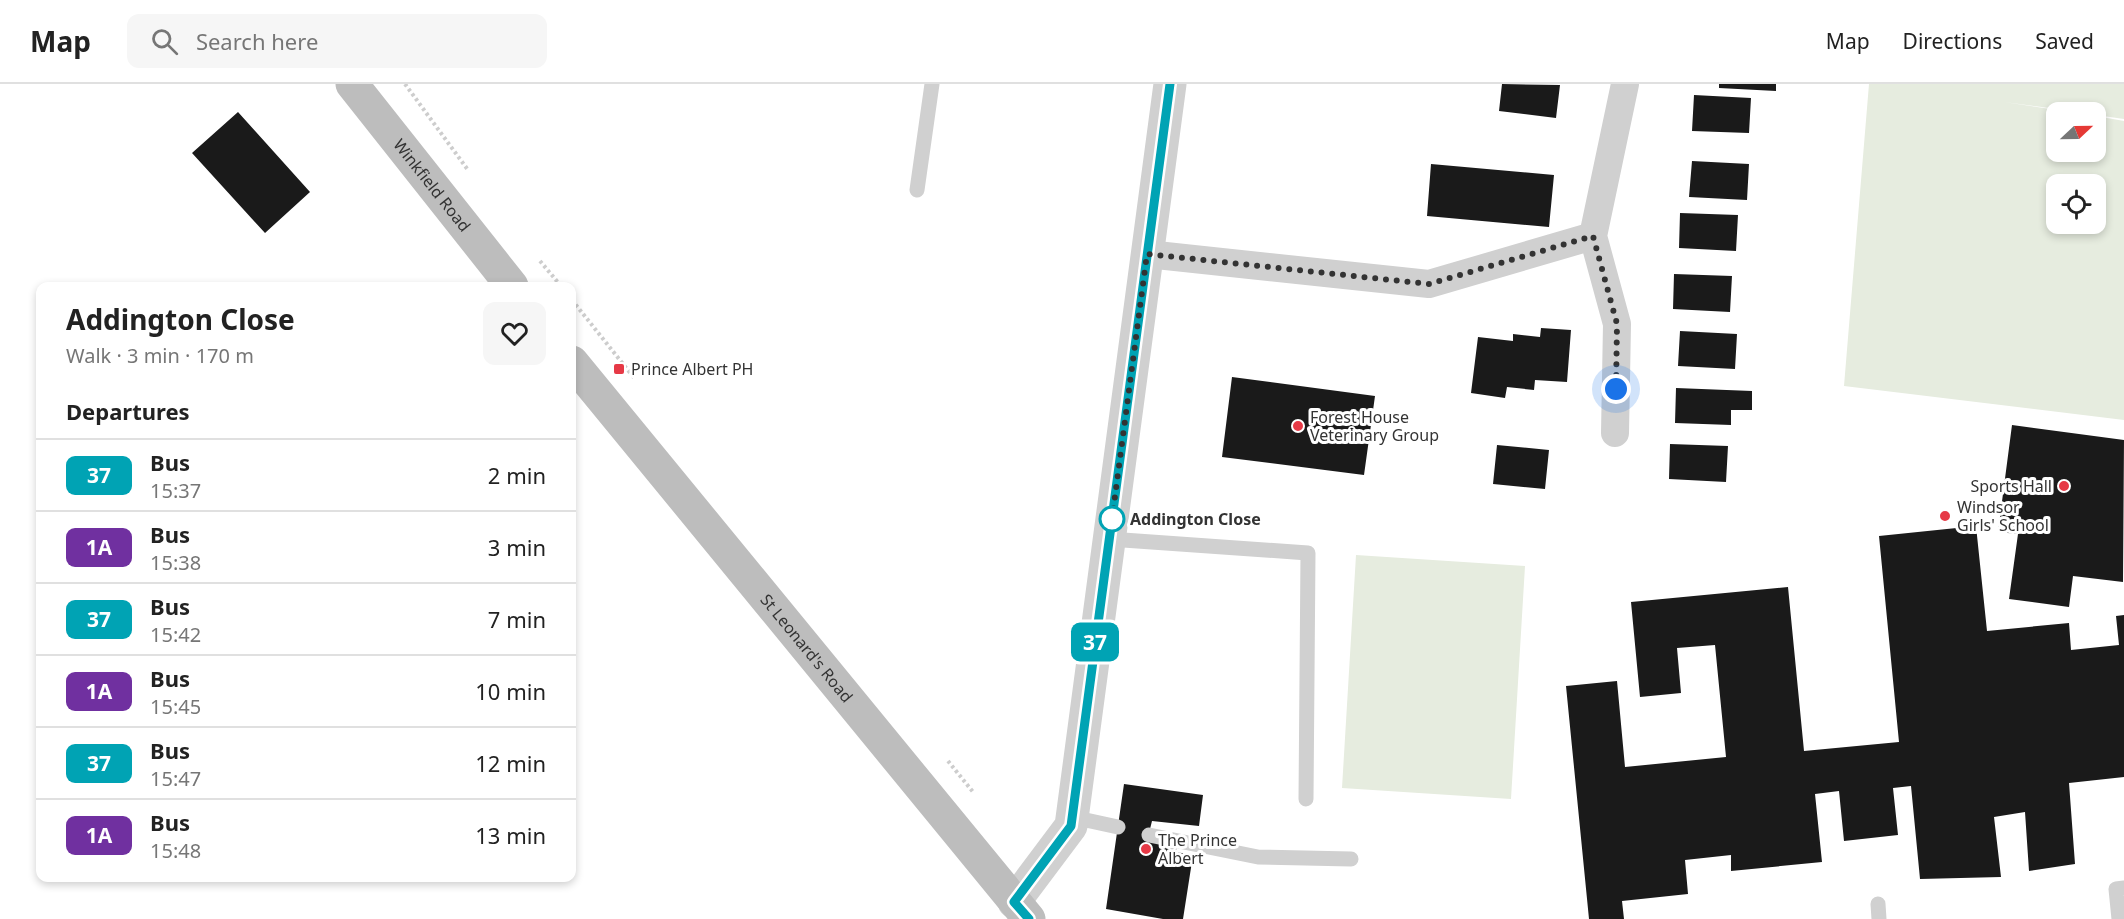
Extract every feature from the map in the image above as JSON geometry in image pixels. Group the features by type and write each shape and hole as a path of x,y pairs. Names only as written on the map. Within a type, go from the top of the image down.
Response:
{"main road":[{"name":"Winkfield Road","path":"352,84 509,282"},
{"name":"St Leonard's Road","path":"578,370 1021,910"}],"street":[{"path":"1021,910 1071,826 1170,84"},
{"path":"1615,433 1617,324 1593,236 1625,84"},
{"path":"1147,254 1429,284 1593,236"}],"lane":[{"path":"917,190 932,84"},
{"path":"1109,539 1308,552 1306,799"},
{"path":"1072,817 1118,827"},
{"path":"1149,835 1258,857 1351,859"},
{"path":"2119,919 2116,889 2124,888"}],"path":[{"path":"405,84 474,177"},
{"path":"539,259 558,282"}],"shaded area":[{"path":"1869,84 2124,84 2124,119 2106,116 2106,102 2046,102 2046,108 2004,102 2046,108 2046,162 2106,162 2106,118 2124,121 2124,420 1844,386"},
{"path":"1356,555 1525,566 1511,799 1342,788"}],"building":[{"path":"1502,84 1560,85 1556,118 1499,111"},
{"path":"1719,84 1776,84 1776,91 1719,88"},
{"path":"1694,95 1751,98 1749,133 1692,131"},
{"path":"238,112 310,192 265,233 192,153"},
{"path":"1692,161 1749,164 1747,200 1689,197"},
{"path":"1431,164 1554,175 1549,227 1427,216"},
{"path":"1680,213 1738,215 1736,251 1679,248"},
{"path":"1674,274 1732,276 1730,312 1673,309"},
{"path":"1541,328 1571,330 1567,382 1535,380 1534,390 1507,387 1505,398 1471,393 1478,337 1513,341 1513,334 1540,337"},
{"path":"1680,331 1737,334 1735,369 1678,366"},
{"name":"Forest House Veterinary Group","path":"1232,377 1375,396 1364,475 1222,457"},
{"path":"1676,388 1752,391 1752,410 1731,410 1731,425 1675,423"},
{"name":"Sports Hall","path":"2012,425 2124,440 2123,582 2073,576 2069,607 2009,599 2018,534 1998,532"},
{"path":"1670,444 1728,446 1726,482 1669,479"},
{"path":"1497,445 1549,450 1545,489 1493,484"},
{"name":"Windsor Girls' School","path":"1976,526 1987,631 2069,623 2071,650 2119,645 2116,616 2124,615 2124,777 2069,783 2075,864 2029,871 2025,812 1994,817 2001,877 1920,879 1911,786 1893,788 1898,835 1844,841 1839,791 1815,794 1822,862 1731,871 1731,855 1685,860 1688,894 1622,901 1624,919 1589,919 1566,686 1617,681 1625,767 1726,757 1715,645 1677,648 1681,693 1640,697 1631,602 1788,587 1804,751 1899,742 1879,536"},
{"name":"The Prince Albert","path":"1124,784 1203,795 1199,826 1152,821 1147,841 1177,847 1176,852 1193,855 1183,919 1163,919 1106,909"}],"bus line":[{"name":"37","path":"1029,919 1014,902 1071,826 1170,84"}],"place":[{"name":"Prince Albert PH","path":"619,369"},
{"name":"Forest House Veterinary Group","path":"1298,426"},
{"name":"Sports Hall","path":"2064,486"},
{"name":"Windsor Girls' School","path":"1945,516"},
{"name":"Addington Close","path":"1112,519"},
{"name":"The Prince Albert","path":"1146,849"}],"route":[{"path":"1112,519 1147,254 1429,284 1593,236 1617,324 1616,389"}]}
